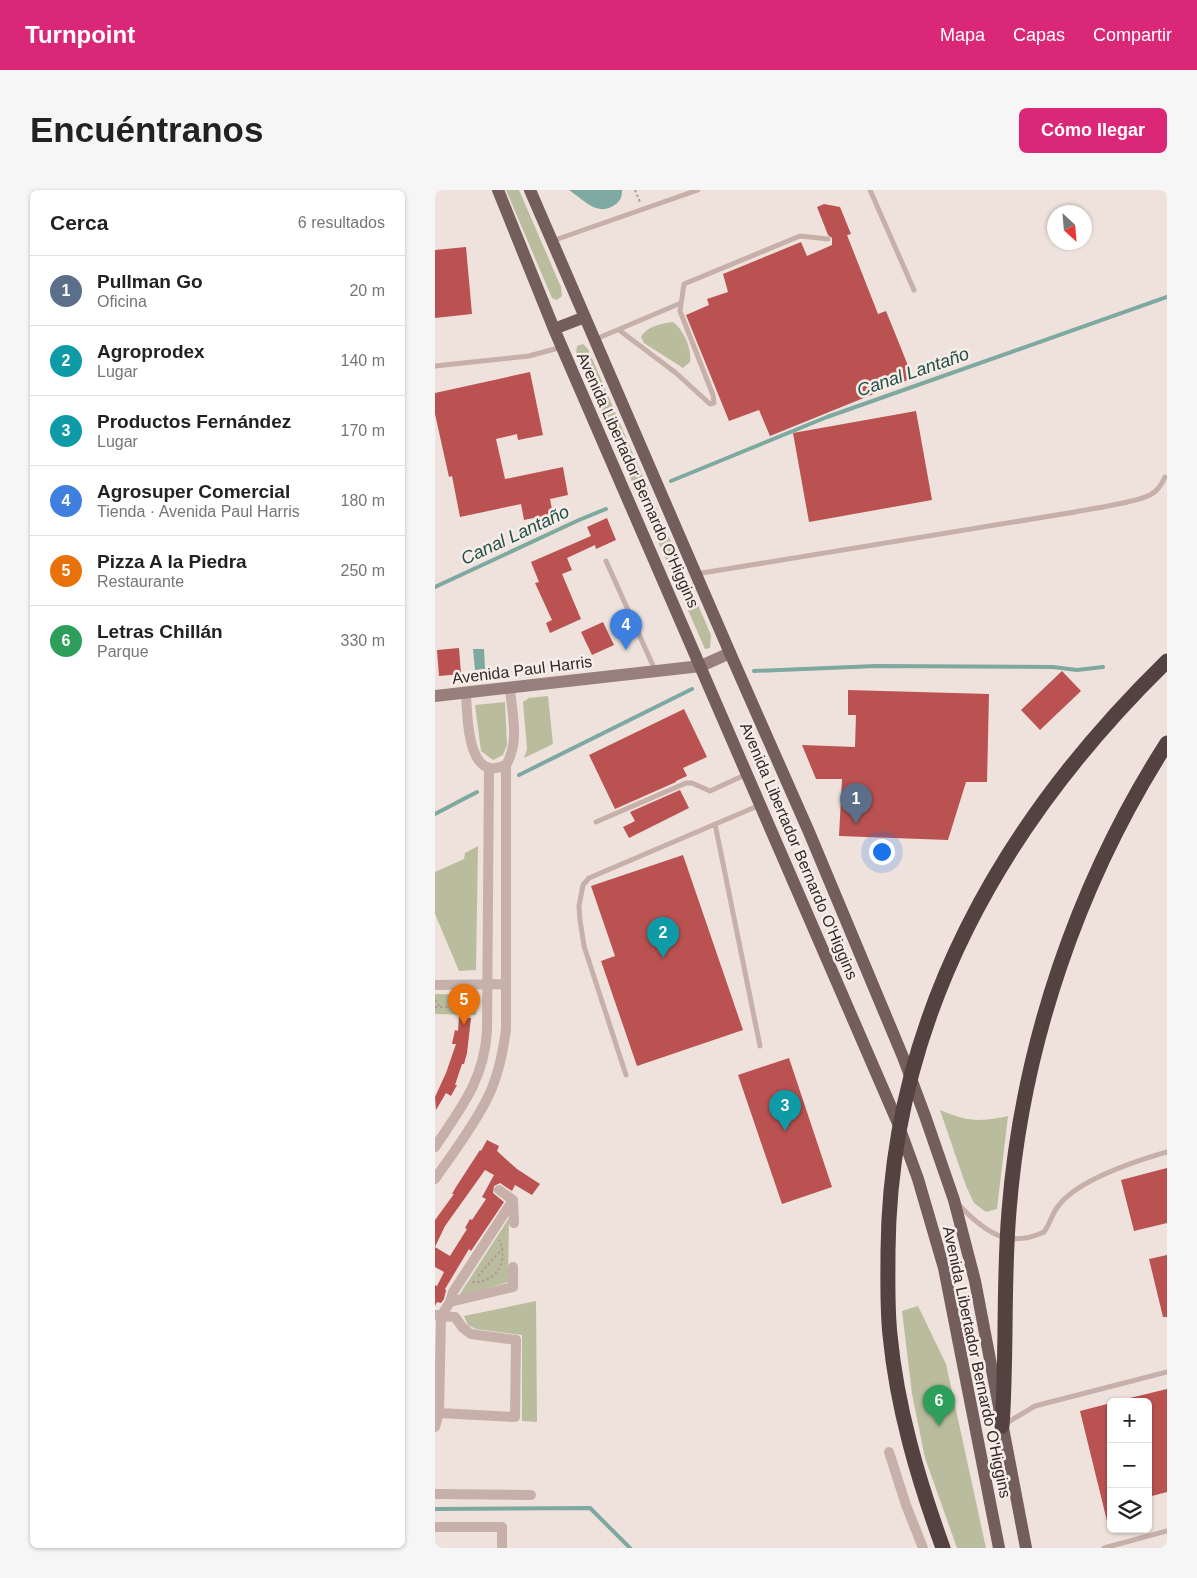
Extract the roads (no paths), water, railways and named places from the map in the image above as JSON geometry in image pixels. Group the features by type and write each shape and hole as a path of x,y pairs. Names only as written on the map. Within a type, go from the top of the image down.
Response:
{"highway":[{"path":"943,1548 912,1450 899,1396 890,1333 888,1264 893,1164 904,1102 915,1057 935,998 962,937 982,898 1049,795 1073,764 1120,709 1167,661"},
{"path":"1002,1426 1005,1378 1004,1309 1012,1177 1023,1106 1039,1035 1080,913 1108,849 1141,786 1167,743"}],"main road":[{"name":"Avenida Libertador Bernardo O'Higgins","path":"498,190 555,329 897,1121 918,1179 944,1268 999,1548"},
{"name":"Avenida Libertador Bernardo O'Higgins","path":"530,190 695,574 795,799 903,1057 954,1200 975,1281 1026,1548"},
{"path":"555,329 585,316"},
{"name":"Avenida Paul Harris","path":"435,696 701,666 730,654"}],"street":[{"path":"435,1180 487,1099 496,1078 502,1054 505,1029 505,765 511,756 515,736 510,688"},
{"path":"466,693 470,740 481,763 489,768 505,765"},
{"path":"435,1147 470,1095 481,1066 486,1041 489,768"},
{"path":"435,985 505,984"},
{"path":"499,1190 513,1200"},
{"path":"513,1200 514,1223"},
{"path":"454,1301 453,1292 513,1200"},
{"path":"435,1426 439,1413 438,1315 454,1301 513,1287 513,1267"},
{"path":"438,1315 455,1317 463,1328 471,1334 516,1340 515,1417 439,1413"},
{"path":"889,1452 906,1505 923,1548"},
{"path":"435,1494 531,1495"},
{"path":"435,1527 502,1527 502,1548"}],"lane":[{"path":"552,241 698,190"},
{"path":"870,190 914,290"},
{"path":"619,330 677,373 710,404 714,403 713,395 680,311 684,284 800,236 827,240"},
{"path":"595,340 681,303"},
{"path":"435,366 529,356 563,347"},
{"path":"695,574 1075,512 1130,501 1154,493 1165,477"},
{"path":"606,561 655,671"},
{"path":"596,822 686,783 692,783 710,791 748,774"},
{"path":"626,1075 585,946 579,906 583,885 589,878 761,804"},
{"path":"715,824 760,1046"},
{"path":"954,1200 981,1226 1007,1239 1025,1239 1044,1232 1058,1206 1080,1188 1122,1166 1167,1152"},
{"path":"1002,1426 1035,1406 1167,1372"},
{"path":"1104,1548 1167,1531"}],"water":[{"path":"569,190 622,190 621,198 618,202 609,208 603,209 591,206"},
{"path":"473,649 484,649 485,669 475,670"}],"waterway":[{"name":"Canal Lantaño","path":"671,481 827,417 1167,297"},
{"name":"Canal Lantaño","path":"435,587 606,509"},
{"path":"754,671 876,666 1053,667 1077,670 1103,667"},
{"path":"519,775 692,689"},
{"path":"435,814 477,792"},
{"path":"435,1509 590,1508 630,1548"}],"place":[{"name":"Agrosuper Comercial","path":"626,650"},
{"name":"Pullman Go","path":"856,824"},
{"name":"Agroprodex","path":"663,958"},
{"name":"Pizza A la Piedra","path":"464,1025"},
{"name":"Productos Fernández","path":"785,1131"},
{"name":"Letras Chillán","path":"939,1426"}]}
